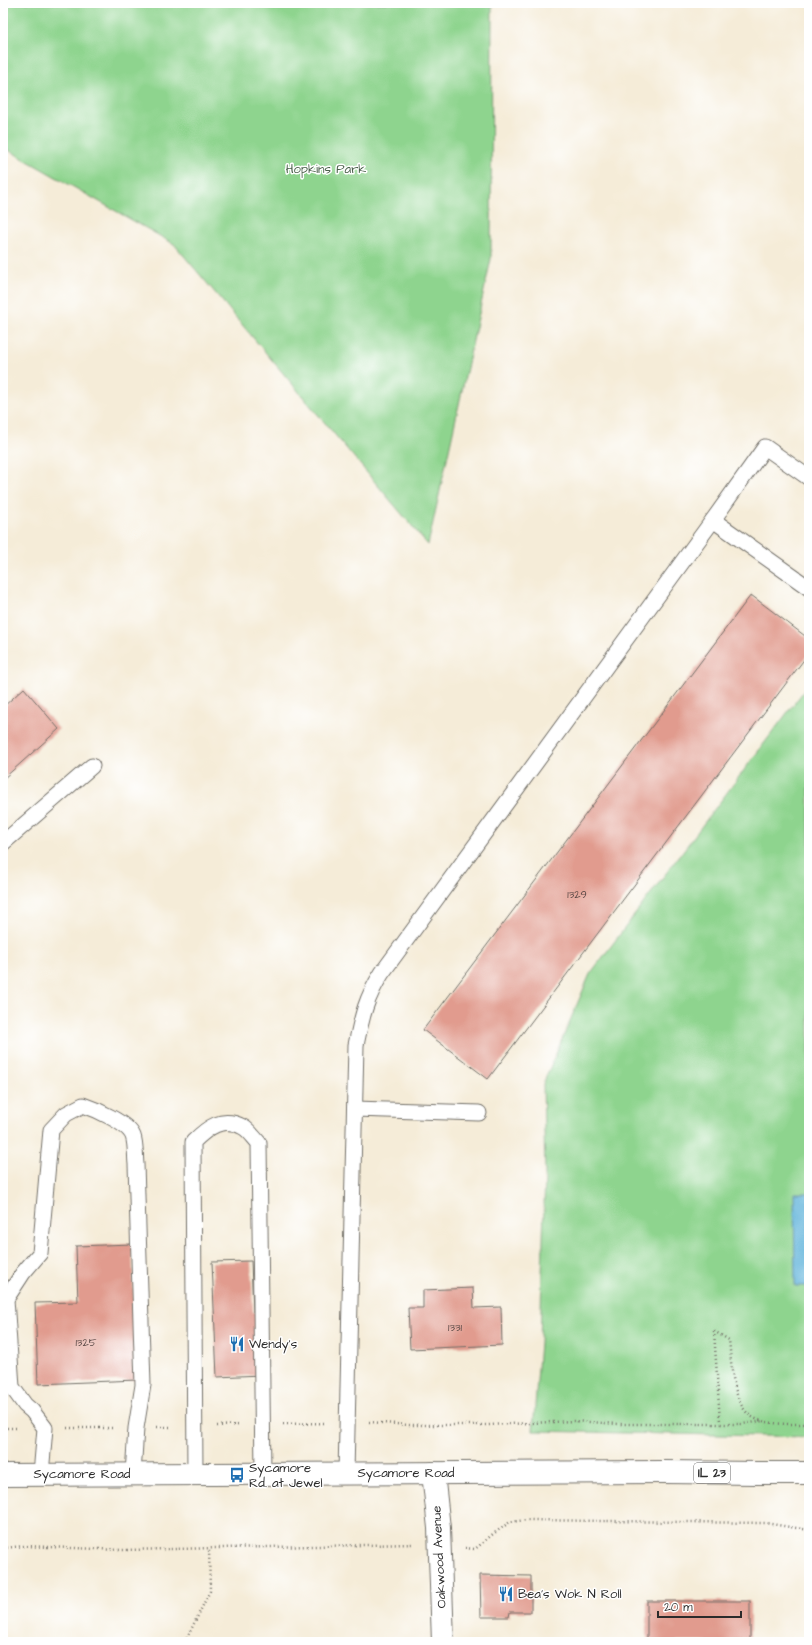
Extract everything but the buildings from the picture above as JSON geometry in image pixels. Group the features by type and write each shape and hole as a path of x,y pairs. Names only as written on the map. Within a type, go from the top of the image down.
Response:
{"main road":[{"name":"Sycamore Road","path":"3,1475 665,1472 809,1473"},
{"name":"Oakwood Avenue","path":"433,1473 440,1543 442,1642"}],"lane":[{"path":"346,1473 356,1045 361,1018 370,992 386,967 713,520 765,446 809,478"},
{"path":"713,520 809,588"},
{"path":"3,843 92,766"},
{"path":"41,1474 45,1428 12,1387 6,1299 23,1273 40,1253 51,1130 66,1114 83,1104 120,1123 133,1135 136,1164 144,1385 136,1428 133,1474"},
{"path":"355,1109 479,1113"},
{"path":"195,1474 193,1142 205,1129 226,1121 244,1128 259,1143 263,1474"}],"path":[{"path":"720,1421 714,1331 729,1340 738,1401 748,1413 758,1420 776,1423 809,1424"},
{"path":"3,1428 136,1428 348,1423 488,1425 573,1422 619,1424 742,1424 764,1421"},
{"path":"3,1548 24,1546 122,1550 379,1546 440,1543 475,1549 510,1522 527,1520 765,1523 809,1530"},
{"path":"185,1642 210,1591 209,1549"}],"green space":[{"name":"Hopkins Park","path":"3,3 492,3 491,259 428,545 174,244 3,147"},
{"path":"809,684 809,1437 533,1431 540,1343 545,1173 543,1084 590,974"}],"water":[{"path":"794,1193 809,1193 809,1286 795,1286"}],"place":[{"name":"Wendy's","path":"237,1344"},
{"name":"Sycamore Rd. at Jewel","path":"237,1475"},
{"name":"Bea's Wok N Roll","path":"506,1594"}]}
